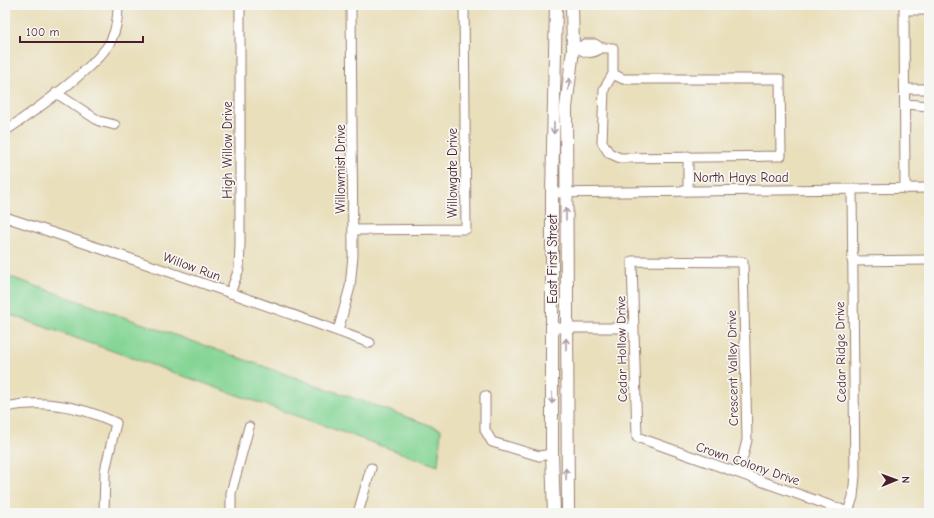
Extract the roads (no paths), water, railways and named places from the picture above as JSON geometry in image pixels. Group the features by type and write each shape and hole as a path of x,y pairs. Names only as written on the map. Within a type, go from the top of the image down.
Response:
{"main road":[{"name":"East First Street","path":"554,513 552,454 552,193 556,5"},
{"name":"East First Street","path":"568,513 566,454 566,108 575,48 572,5"},
{"path":"556,49 575,48"},
{"path":"552,454 566,454"}],"street":[{"path":"5,131 33,112 99,57 112,40 117,22 118,5"},
{"name":"High Willow Drive","path":"230,293 238,269 240,245 240,5"},
{"name":"Willowmist Drive","path":"338,331 350,287 353,230 351,5"},
{"name":"Willowgate Drive","path":"353,230 466,229 464,5"},
{"path":"905,189 904,8 929,10"},
{"path":"575,48 585,44 595,44 601,48 613,48 613,74 604,88 602,142 610,153 620,158 781,156 780,79 623,79 613,74"},
{"path":"905,89 923,89 929,87"},
{"path":"56,92 99,121 115,125"},
{"path":"905,104 929,106"},
{"path":"688,156 688,190"},
{"name":"North Hays Road","path":"552,193 929,188"},
{"name":"Cedar Ridge Drive","path":"850,512 855,475 852,190"},
{"name":"Willow Run","path":"5,217 178,273 230,293 370,342"},
{"path":"852,260 929,260"},
{"name":"Cedar Hollow Drive","path":"637,437 632,261 742,262"},
{"name":"Crescent Valley Drive","path":"739,473 747,440 742,262"},
{"path":"552,328 634,328"},
{"path":"485,396 485,430 492,442 539,456 552,454"},
{"path":"5,407 26,404 77,407 116,423 105,471 104,513"},
{"path":"231,513 231,493 248,427"},
{"name":"Crown Colony Drive","path":"637,437 850,512"},
{"path":"358,513 371,468"}]}
